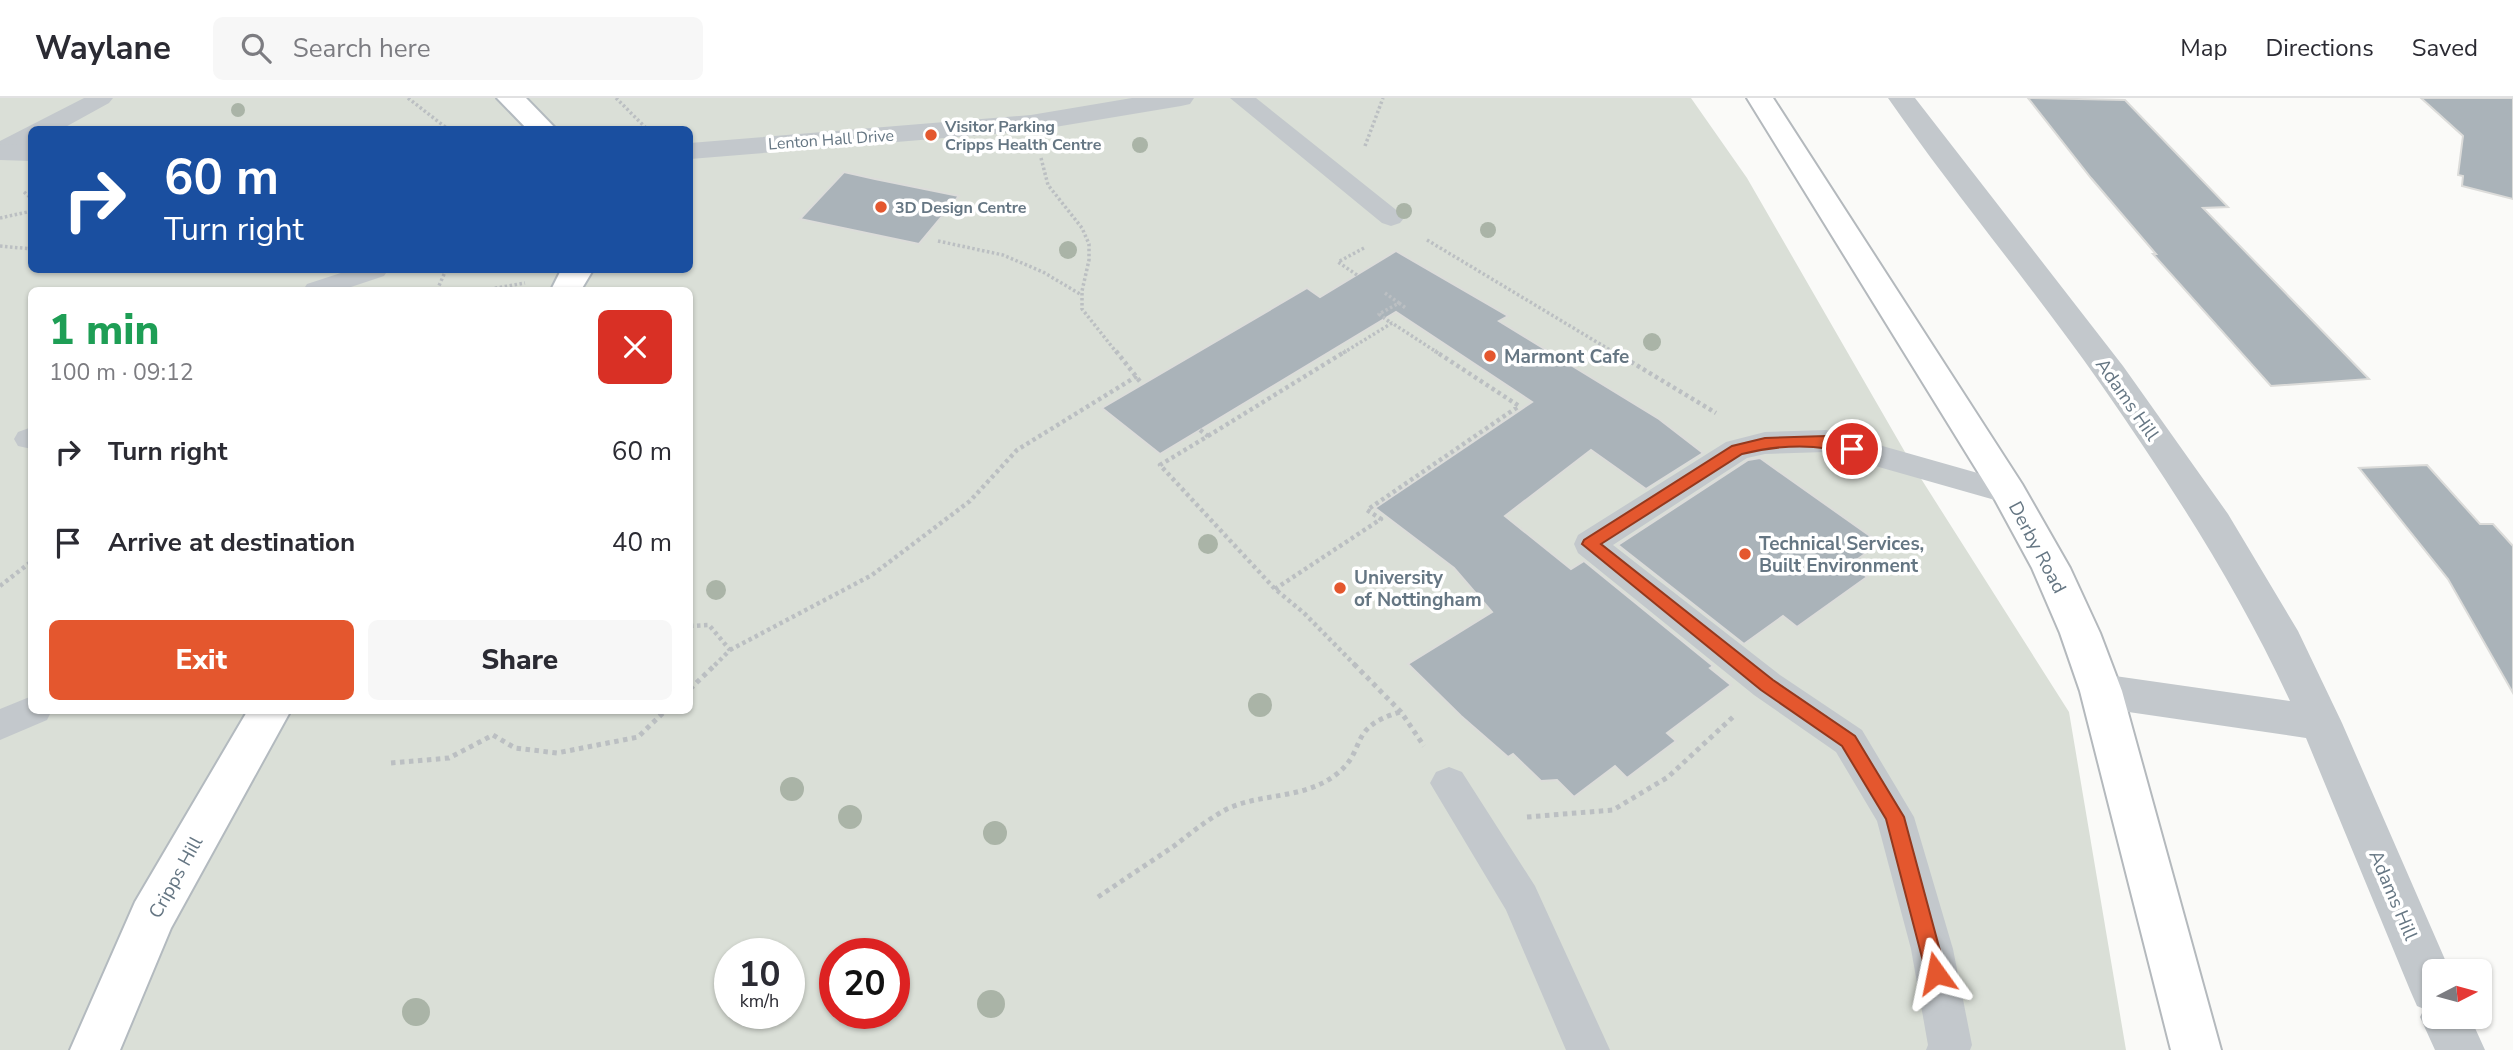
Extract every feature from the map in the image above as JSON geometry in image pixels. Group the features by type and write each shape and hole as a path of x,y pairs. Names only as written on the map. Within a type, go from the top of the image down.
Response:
{"main road":[{"path":"510,98 540,126"},
{"name":"Derby Road","path":"1759,98 2009,493 2052,568 2101,691 2196,1050"},
{"name":"Cripps Hill","path":"95,1050 152,917 268,714"}],"street":[{"name":"Lenton Hall Drive","path":"693,151 1031,123 1181,98"},
{"name":"Adams Hill","path":"1901,98 2111,374 2215,524 2278,631 2321,723 2422,962"},
{"path":"0,152 28,153"},
{"path":"2101,691 2321,723"},
{"path":"2450,1029 2459,1050"}],"lane":[{"path":"48,126 101,98"},
{"path":"1242,98 1391,218"},
{"path":"0,152 28,136"},
{"path":"326,287 366,273"},
{"path":"1948,1050 1931,949 1895,817 1849,741 1767,685 1590,544 1737,450 1765,443 1826,441 2009,493"},
{"path":"0,725 28,713"},
{"path":"1449,783 1521,899 1588,1050"}],"path":[{"path":"408,98 444,126"},
{"path":"616,98 644,126"},
{"path":"1031,123 1049,186 1073,215 1089,243 1089,267 1080,294 1083,309 1142,384"},
{"path":"0,218 28,212"},
{"path":"1391,218 1765,443"},
{"path":"938,241 1003,255 1043,272 1080,294"},
{"path":"0,246 28,249"},
{"path":"502,287 529,282"},
{"path":"1385,293 1407,309"},
{"path":"1391,323 1379,314 1399,303"},
{"path":"1275,589 1381,519 1367,510 1519,406 1392,323 1160,465 1275,589 1304,613 1401,712 1449,783"},
{"path":"693,686 730,650 872,575 970,501 1017,450 1137,376"},
{"path":"1200,430 1208,436"},
{"path":"0,586 28,564"},
{"path":"693,626 709,625 730,650"},
{"path":"1474,820 1613,810 1668,778 1767,685"},
{"path":"1098,897 1227,810 1251,800 1304,790 1326,782 1350,761 1363,730 1371,720 1401,712"},
{"path":"390,763 449,758 493,735 516,748 557,753 638,737 662,714"}],"shaded area":[{"name":"University of Nottingham","path":"0,98 1691,98 1747,178 1913,466 2069,712 2126,1050 0,1050"}],"building":[{"path":"2028,98 2125,100 2228,207 2203,208 2369,379 2271,386 2153,254 2156,254"},
{"path":"2421,98 2513,98 2513,199 2462,186 2463,176 2458,175 2463,136"},
{"name":"3D Design Centre","path":"844,172 959,196 919,244 800,219"},
{"path":"1396,251 1508,316 1499,321 1659,419 1703,453 1646,489 1591,450 1505,516 1571,569 1584,561 1713,666 1710,668 1731,685 1667,733 1676,741 1627,778 1615,766 1574,797 1557,780 1541,781 1513,754 1508,757 1461,716 1408,664 1492,612 1454,568 1375,508 1532,402 1396,312 1160,454 1102,408 1307,288 1320,297"},
{"name":"Technical Services, Built Environment","path":"1760,458 1880,543 1851,564 1867,577 1797,627 1783,616 1744,644 1618,545 1748,460"},
{"path":"2427,465 2480,524 2493,524 2513,546 2513,693 2448,579 2359,468"}],"place":[{"name":"Visitor Parking Cripps Health Centre","path":"931,135"},
{"name":"3D Design Centre","path":"881,207"},
{"name":"Marmont Cafe","path":"1490,356"},
{"name":"Technical Services, Built Environment","path":"1745,554"},
{"name":"University of Nottingham","path":"1340,588"}],"route":[{"path":"1852,449 1826,441 1789,441 1765,443 1737,450 1590,544 1767,685 1849,741 1895,817 1936,973"}]}
